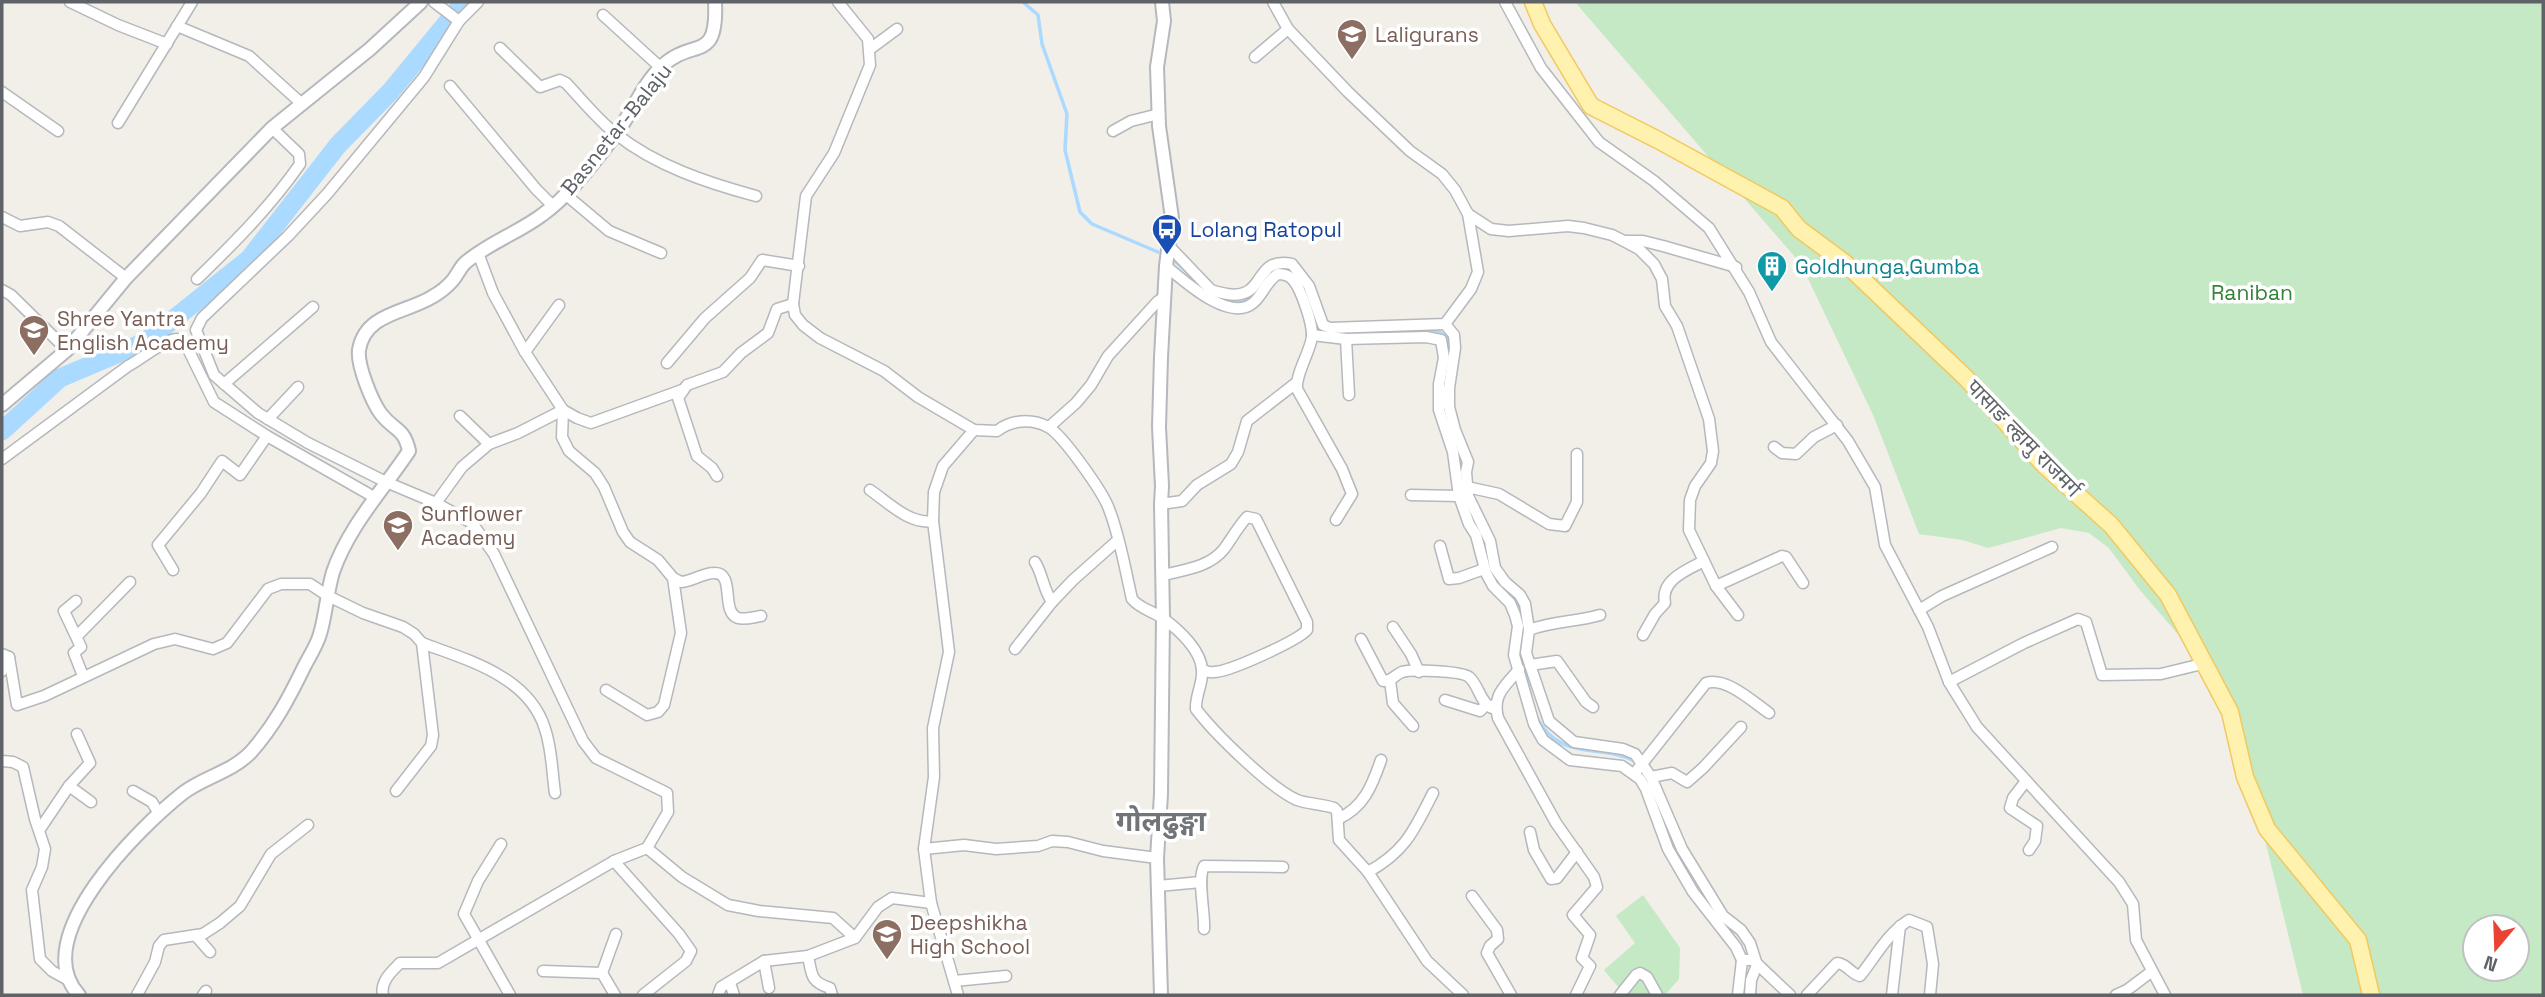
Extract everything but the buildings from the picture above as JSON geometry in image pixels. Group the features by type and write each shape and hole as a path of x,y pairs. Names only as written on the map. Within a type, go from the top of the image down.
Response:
{"main road":[{"name":"पासाङ ल्हामु राजमर्ग","path":"1533,2 1542,24 1591,106 1658,139 1782,208 1799,229 1845,264 1966,378 2044,465 2111,525 2168,595 2206,663 2230,712 2245,777 2267,829 2358,940 2371,995"}],"street":[{"path":"70,2 167,44"},
{"path":"118,123 192,2"},
{"path":"2,405 67,350 126,278 272,128 370,49 421,2"},
{"path":"383,995 388,975 400,963 438,962 614,861 648,848 668,812 667,793 596,758 583,741 494,554 472,523 436,503 386,482 308,443 258,413 214,375 196,330 198,323 288,236 327,194 424,77 457,19 478,2"},
{"name":"Basnetar-Balaju","path":"79,995 70,981 65,956 72,923 87,896 159,814 186,791 236,765 265,736 281,713 320,635 334,571 374,497 409,451 406,437 381,414 358,364 359,348 365,334 374,322 431,298 452,282 463,265 478,253 539,218 553,206 616,134 660,67 674,57 702,47 711,40 716,29 715,2"},
{"path":"838,2 868,39 870,65 834,153 806,196 793,304 795,315 820,338 884,371 918,397 974,430 997,431 1008,422 1027,422 1049,427 1093,478 1109,508 1132,598 1137,606 1163,618 1195,651 1203,670 1195,702 1196,709 1234,750 1289,796 1337,811 1339,840 1368,872 1427,961 1463,995"},
{"path":"1161,995 1157,858 1161,805 1163,618 1159,427 1166,265 1172,218 1159,114 1157,67 1164,21 1163,2"},
{"path":"1168,245 1211,290 1218,292 1238,295 1247,293 1272,265 1278,262 1292,264 1309,286 1325,327 1349,329 1445,324 1472,289 1478,272 1468,214 1455,190 1442,174 1410,151 1348,92 1288,29 1273,2"},
{"path":"1505,2 1541,68 1599,142 1654,181 1709,228 1736,267 1771,342 1837,425 1875,487 1885,545 1919,610 1950,682 1977,727 2119,882 2133,904 2136,940 2165,995"},
{"path":"438,5 457,19"},
{"path":"603,15 660,67"},
{"path":"177,26 249,56 302,104"},
{"path":"870,49 897,29"},
{"path":"1255,57 1288,29"},
{"path":"500,48 540,88 560,80 566,83 616,134 667,165 756,196"},
{"path":"450,86 553,206"},
{"path":"2,92 58,131"},
{"path":"1112,131 1131,121 1159,114"},
{"path":"197,279 257,219 280,193 300,164 299,154 272,128"},
{"path":"565,194 609,231 662,253"},
{"path":"1468,214 1491,229 1509,231 1568,226 1600,231 1639,249 1654,264 1662,279 1665,306 1677,326 1709,419 1712,463 1695,486 1690,500 1689,530 1716,586 1738,615"},
{"path":"2,217 20,226 48,222 59,226 126,278"},
{"path":"1624,241 1643,241 1736,267"},
{"path":"478,253 493,293 525,352 563,410 591,423 682,390"},
{"path":"667,363 705,318 750,278 762,260 799,266"},
{"path":"1161,504 1182,501 1197,485 1231,464 1238,452 1247,421 1296,383 1304,367 1312,335 1303,300 1295,282 1289,276 1274,276 1254,302 1247,306 1231,307 1201,294 1166,265"},
{"path":"2,290 11,295 67,350"},
{"path":"1049,427 1076,402 1091,385 1108,356 1157,302 1164,298"},
{"path":"717,476 712,468 697,456 680,411 678,398 687,385 723,372 741,353 768,333 777,309 793,304"},
{"path":"525,352 559,305"},
{"path":"224,384 313,307"},
{"path":"1445,324 1454,335 1455,348 1448,388 1450,407 1455,430 1468,462 1468,496 1490,541 1489,570"},
{"path":"1312,335 1346,339 1426,337 1441,340 1444,358 1439,384 1439,410 1452,452 1459,496 1476,535 1493,586 1510,603 1515,615 1518,626 1514,655 1526,672 1549,721 1567,738 1581,744 1623,749 1635,754 1640,779 1668,849 1693,892 1749,961 1790,995"},
{"path":"2,458 128,366 171,339 177,339 184,343 215,402 267,436 374,497"},
{"path":"1346,339 1349,395"},
{"path":"1296,383 1342,469 1352,494 1336,520"},
{"path":"268,419 298,387"},
{"path":"436,503 462,467 489,444 518,433 563,410"},
{"path":"563,410 562,437 569,451 595,473 630,542 657,560 673,578 681,582 715,572 721,575 725,579 730,610 734,616 740,619 761,616"},
{"path":"251,424 258,413"},
{"path":"460,416 489,444"},
{"path":"1774,447 1782,453 1796,454 1814,438 1837,425"},
{"path":"958,995 931,903 924,849 933,777 933,727 949,652 933,521 937,478 943,466 974,430"},
{"path":"173,570 158,545 201,493 222,461 240,475 267,436"},
{"path":"1467,487 1499,494 1549,524 1565,526 1577,502 1577,454"},
{"path":"870,490 912,519 922,523 933,521"},
{"path":"1411,495 1459,496"},
{"path":"1163,575 1211,560 1223,550 1247,517 1251,517 1255,519 1307,622 1304,633 1234,667 1214,673 1203,670"},
{"path":"1015,649 1052,602 1118,540"},
{"path":"1440,546 1449,579 1489,570"},
{"path":"1919,610 1953,591 2052,547"},
{"path":"1716,586 1782,556 1786,557 1803,583"},
{"path":"1643,635 1665,603 1663,594 1669,583 1684,571 1704,561"},
{"path":"1035,562 1040,570 1044,591 1052,602"},
{"path":"1489,570 1520,595 1528,615 1526,672 1531,715 1543,740 1570,760 1638,767 1651,777 1682,849 1723,916 1741,930 1750,943 1750,995"},
{"path":"606,690 648,715 658,712 664,705 681,633 673,578"},
{"path":"77,636 130,582"},
{"path":"5,655 17,705 44,696 155,645 175,639 213,649 227,643 268,589 281,584 310,584 363,613 403,627 422,643 480,665 509,680 533,706 545,728 555,793"},
{"path":"76,601 64,611 81,647 74,653 83,677"},
{"path":"1529,630 1544,624 1581,621 1600,615"},
{"path":"1950,682 2024,643 2078,619 2086,622 2102,675 2161,674 2206,663"},
{"path":"1393,626 1419,672"},
{"path":"1361,639 1383,681 1390,681 1402,672 1462,673 1468,676 1498,718 1556,822 1594,877 1597,887 1573,915 1590,936 1582,958 1589,964 1589,970 1576,995"},
{"path":"396,791 431,746 433,735 422,643"},
{"path":"2,671 5,655"},
{"path":"1445,700 1480,710 1490,705 1503,689 1526,672 1557,661 1586,702 1593,707"},
{"path":"1390,681 1393,703 1413,726"},
{"path":"1638,767 1706,682 1712,681 1730,688 1769,713"},
{"path":"1651,777 1672,773 1682,780 1691,780 1741,727"},
{"path":"40,829 69,786 89,763 77,734"},
{"path":"1338,819 1357,807 1372,785 1381,760"},
{"path":"2,761 23,767 45,849 42,867 32,890 40,960 52,971 70,981"},
{"path":"2026,782 2013,798 2010,808 2037,825 2035,841 2029,850"},
{"path":"69,786 91,802"},
{"path":"133,791 152,802 159,814"},
{"path":"1368,872 1387,862 1405,843 1433,793"},
{"path":"137,995 164,940 196,936 220,923 240,906 271,854 308,825"},
{"path":"1530,832 1534,850 1551,879 1557,878 1577,852"},
{"path":"924,849 964,845 996,849 1038,846 1052,841 1157,858"},
{"path":"501,844 478,881 464,915 510,995"},
{"path":"648,848 682,877 728,905 759,911 833,918 855,938"},
{"path":"614,861 691,951 686,961 643,995"},
{"path":"1204,929 1201,870 1208,865 1283,867"},
{"path":"1158,886 1201,882"},
{"path":"1472,896 1497,930 1498,939 1487,953 1511,995"},
{"path":"718,995 721,987 764,961 808,956 855,938 878,907 892,898 931,903"},
{"path":"1807,995 1836,963 1841,963 1860,976 1874,954 1909,920 1927,928 1933,964 1930,995"},
{"path":"1892,995 1900,926"},
{"path":"602,973 616,934"},
{"path":"196,936 210,953"},
{"path":"808,956 813,979 830,988 832,995"},
{"path":"764,961 769,988"},
{"path":"1738,995 1749,961"},
{"path":"542,971 602,973"},
{"path":"2116,995 2151,972"},
{"path":"602,973 615,995"},
{"path":"1620,995 1640,973 1647,977 1657,995"},
{"path":"954,981 1006,976"},
{"path":"730,983 734,995"}],"green space":[{"name":"Raniban","path":"1575,2 2543,2 2543,995 2303,995 2254,795 2207,668 2139,589 2109,548 2089,533 2061,528 1988,548 1963,540 1919,534 1874,417 1801,264"},
{"path":"1643,895 1680,948 1679,979 1665,995 1625,995 1604,970 1635,943 1616,916"}],"waterway":[{"path":"2,431 60,378 145,342 249,259 338,145 390,92 464,2"},
{"path":"1023,2 1038,15 1042,44 1067,114 1065,150 1080,212 1092,224 1158,252"},
{"path":"1175,261 1191,276"},
{"path":"1267,275 1282,268"},
{"path":"1211,295 1234,302 1245,301 1261,284"},
{"path":"1313,310 1319,328 1329,333"},
{"path":"1340,334 1437,331 1447,336 1450,348 1448,360"},
{"path":"1444,392 1447,417"},
{"path":"1481,532 1490,569 1521,608 1522,613"},
{"path":"1524,635 1522,657 1530,695"},
{"path":"1536,716 1545,730 1568,746 1635,761"}],"place":[{"name":"Laligurans","path":"1352,61"},
{"name":"Lolang Ratopul","path":"1167,256"},
{"name":"Goldhunga,Gumba","path":"1772,293"},
{"name":"Shree Yantra English Academy","path":"34,357"},
{"name":"Sunflower Academy","path":"398,552"},
{"name":"Deepshikha High School","path":"887,961"}],"district":[{"name":"गोलढुङ्गा","path":"1161,821"}]}
